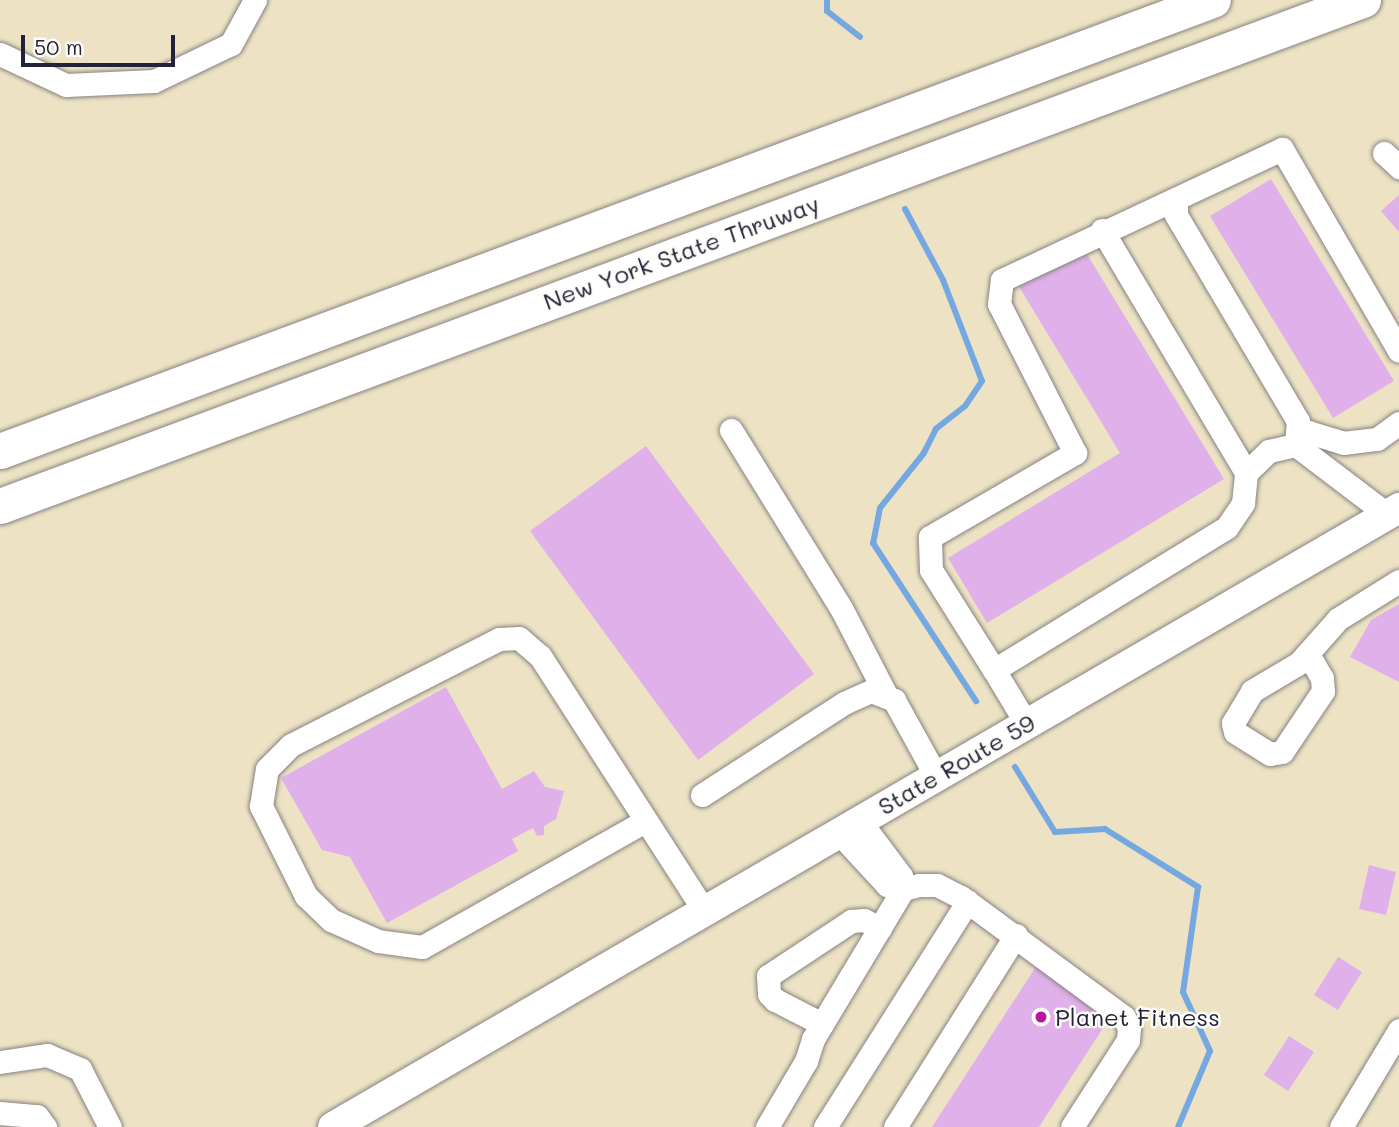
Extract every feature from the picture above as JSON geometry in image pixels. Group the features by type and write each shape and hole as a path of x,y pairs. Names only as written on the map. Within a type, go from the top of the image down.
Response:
{"highway":[{"name":"New York State Thruway","path":"0,452 1213,0"},
{"name":"New York State Thruway","path":"0,506 1363,0"}],"main road":[{"name":"State Route 59","path":"333,1127 1394,512"}],"street":[{"path":"0,54 66,85 154,81 231,44 255,0"},
{"path":"1026,723 931,570 930,537 1075,453 999,304 1002,281 1102,230 1176,200 1282,149 1399,351"},
{"path":"1176,200 1176,215 1298,421 1296,445"},
{"path":"994,670 1227,527 1243,503 1246,473 1102,230"},
{"path":"1246,473 1269,451 1296,445 1308,432 1343,443 1377,439 1399,423"},
{"path":"731,430 835,598 885,692 907,717 936,776"},
{"path":"1296,445 1394,512"},
{"path":"1308,654 1338,619 1399,581"},
{"path":"645,821 422,947 378,941 331,919 306,896 261,806 267,769 291,745 499,639 519,638 540,656 704,910"},
{"path":"702,795 844,703 871,691 885,692"},
{"path":"767,1127 806,1061 821,1024 903,889 901,876 849,826"},
{"path":"903,889 937,886 968,901 1124,1017 1129,1028 1128,1040 1072,1127"},
{"path":"825,1127 968,901"},
{"path":"821,1024 775,1000 769,994 768,976 852,921 864,920 880,928"},
{"path":"895,1127 1016,935"},
{"path":"1341,1127 1399,1030"},
{"path":"0,1062 47,1055 80,1069 110,1127"},
{"path":"0,1113 37,1116 45,1127"}],"building":[{"path":"1271,179 1394,381 1333,418 1210,216"},
{"path":"1399,195 1399,232 1381,211"},
{"path":"1082,246 1224,479 987,623 948,558 1120,453 1018,285"},
{"path":"646,446 814,674 698,760 530,531"},
{"path":"1399,604 1399,682 1350,657 1371,620"},
{"path":"446,687 502,789 534,771 545,787 564,791 556,819 544,826 544,835 537,836 533,828 512,839 518,851 387,923 350,857 322,850 281,778"},
{"path":"1369,865 1396,872 1386,915 1359,909"},
{"path":"1338,957 1362,972 1338,1010 1314,995"},
{"path":"1037,965 1112,1014 1039,1127 932,1127"},
{"path":"1289,1036 1314,1052 1288,1091 1264,1075"}],"waterway":[{"path":"827,0 827,11 860,37"},
{"path":"905,209 943,280 982,381 965,406 936,429 924,453 880,508 873,543 976,701"},
{"path":"1015,767 1055,832 1105,829 1198,887 1183,992 1210,1051 1178,1127"}],"place":[{"name":"Planet Fitness","path":"1041,1017"}]}
